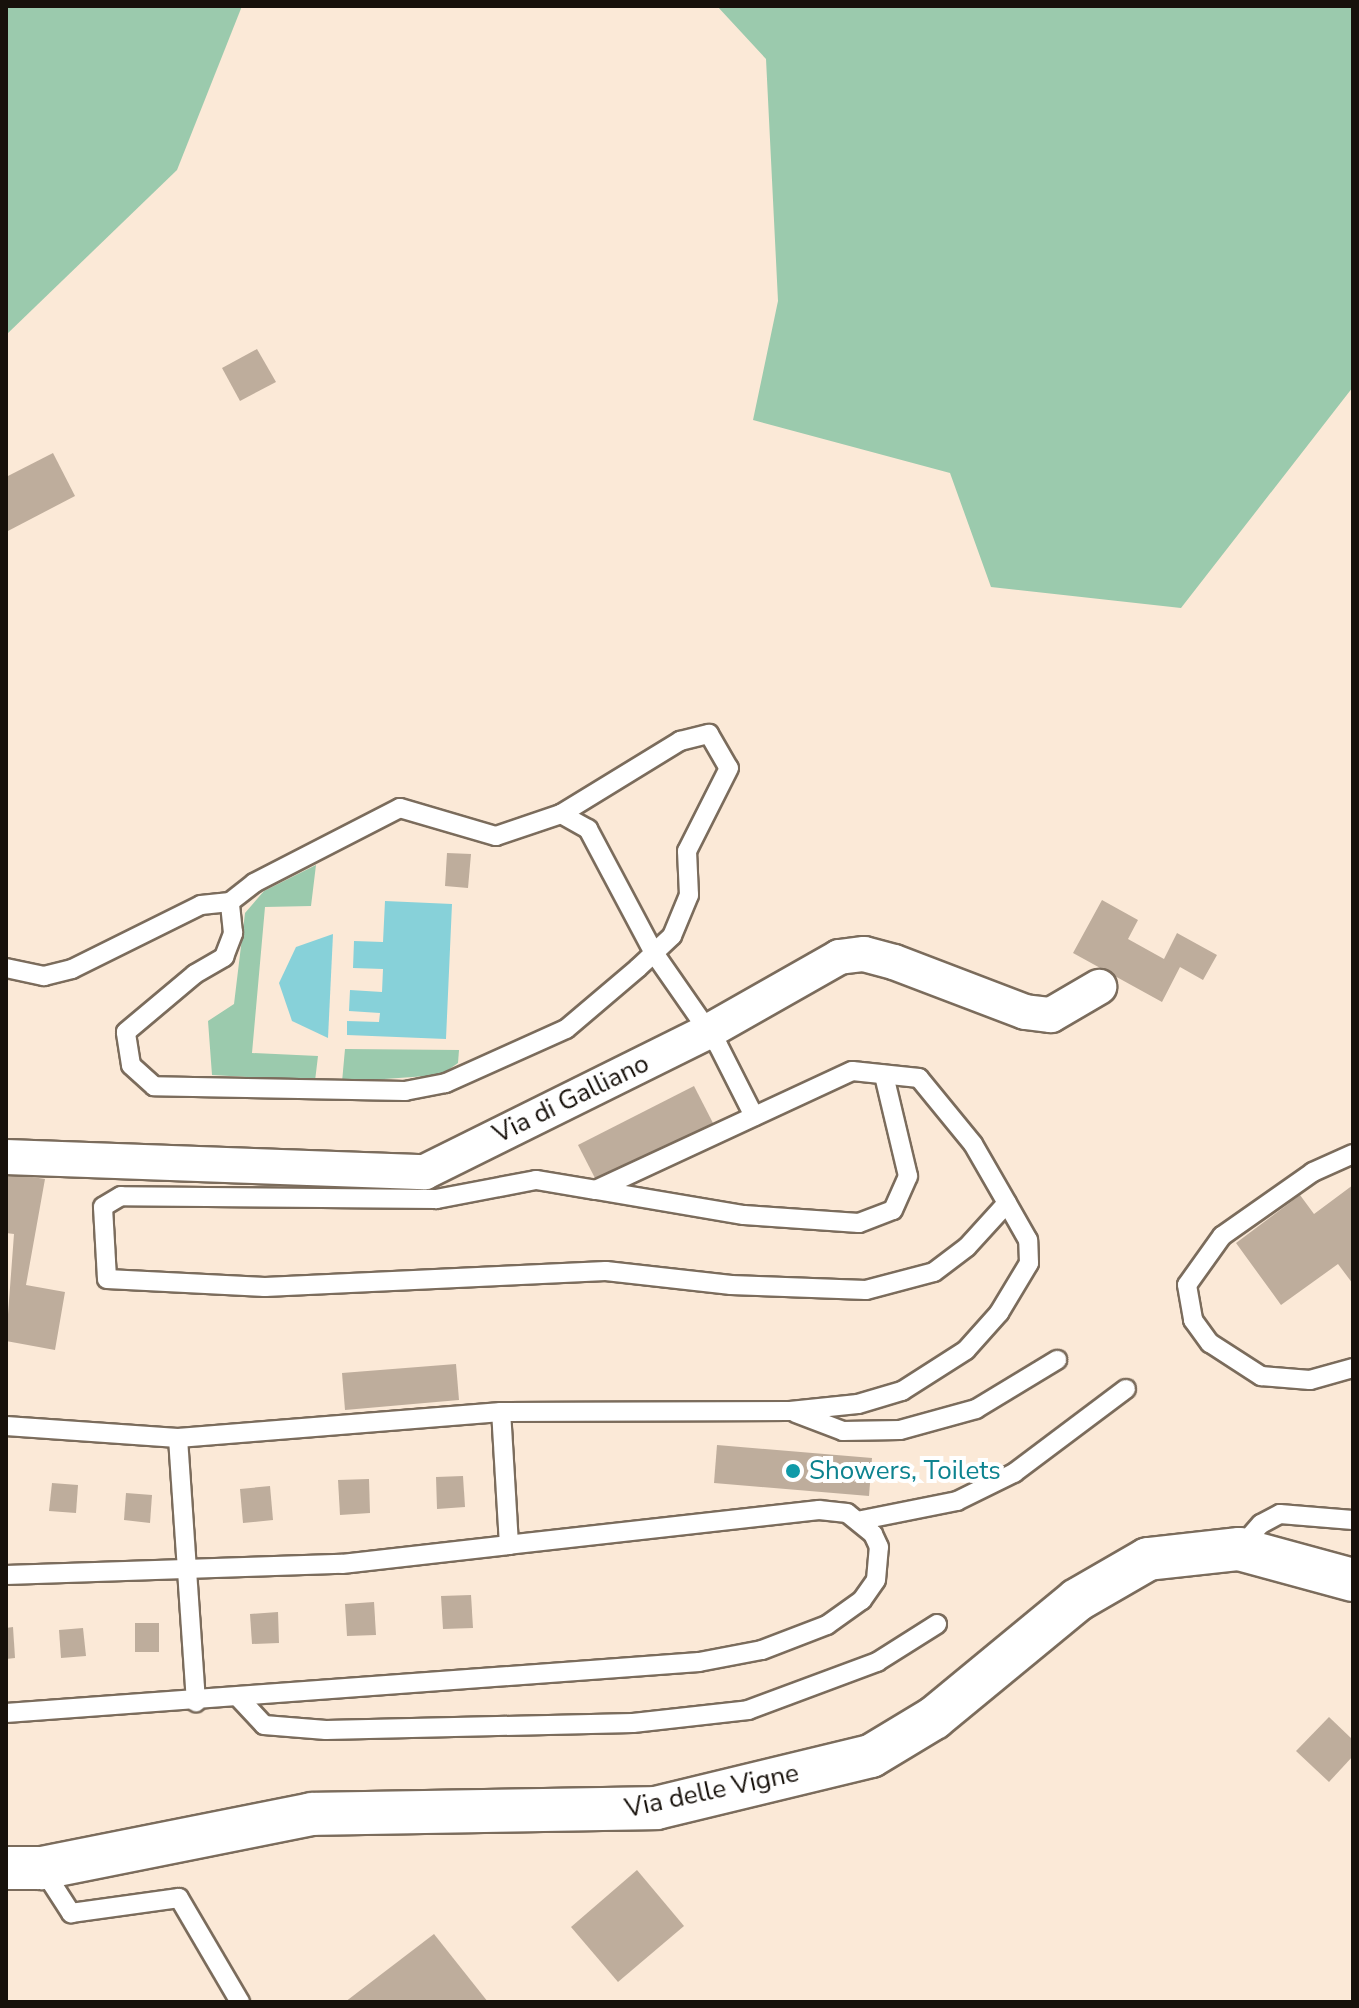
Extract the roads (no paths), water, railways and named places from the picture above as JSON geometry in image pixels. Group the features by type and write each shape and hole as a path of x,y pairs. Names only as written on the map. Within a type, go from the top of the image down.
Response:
{"street":[{"name":"Via di Galliano","path":"6,1157 425,1172 709,1031 839,957 864,954 1025,1012 1051,1015 1099,987"},
{"name":"Via delle Vigne","path":"24,1868 312,1814 656,1808 871,1756 934,1718 1109,1578 1176,1551 1239,1549 1353,1580"}],"lane":[{"path":"6,968 44,976 72,969 201,905 230,902 254,883 400,808 496,836 561,814 680,741 709,734 722,748 729,768 687,851 689,895 672,936 566,1029 446,1083 323,1094 145,1083 131,1065 126,1032 195,974 224,957 233,933 230,902"},
{"path":"561,814 588,829 654,953 709,1031 754,1116"},
{"path":"6,1426 178,1438 501,1412 790,1411 858,1404 902,1391 966,1350 999,1313 1029,1263 1028,1240 973,1144 919,1078 852,1071 596,1190"},
{"path":"884,1075 908,1176 893,1210 859,1223 744,1215 536,1180 436,1199 121,1196 103,1207 107,1279 265,1287 606,1271 731,1285 866,1290 934,1272 967,1247 1007,1203"},
{"path":"1353,1154 1313,1172 1222,1236 1187,1285 1193,1320 1210,1343 1261,1376 1310,1380 1353,1368"},
{"path":"790,1411 843,1431 900,1430 976,1409 1057,1360"},
{"path":"862,1520 957,1501 1014,1473 1126,1389"},
{"path":"501,1412 509,1545"},
{"path":"178,1438 184,1568 196,1702"},
{"path":"6,1575 342,1564 781,1510 847,1513 862,1520 879,1547 880,1564 862,1600 827,1625 762,1650 699,1662 196,1702 6,1713"},
{"path":"1239,1549 1261,1524 1280,1514 1353,1520"},
{"path":"239,1698 264,1725 326,1730 647,1721 748,1710 824,1685 877,1662 937,1624"},
{"path":"24,1868 71,1913 179,1898 240,2002"}],"water":[{"path":"385,901 452,904 446,1039 347,1035 347,1021 379,1022 380,1013 349,1011 350,990 382,992 383,969 353,968 354,941 383,942"},
{"path":"333,934 328,1038 292,1021 279,983 296,947"}],"place":[{"name":"Showers, Toilets","path":"793,1471"}]}
